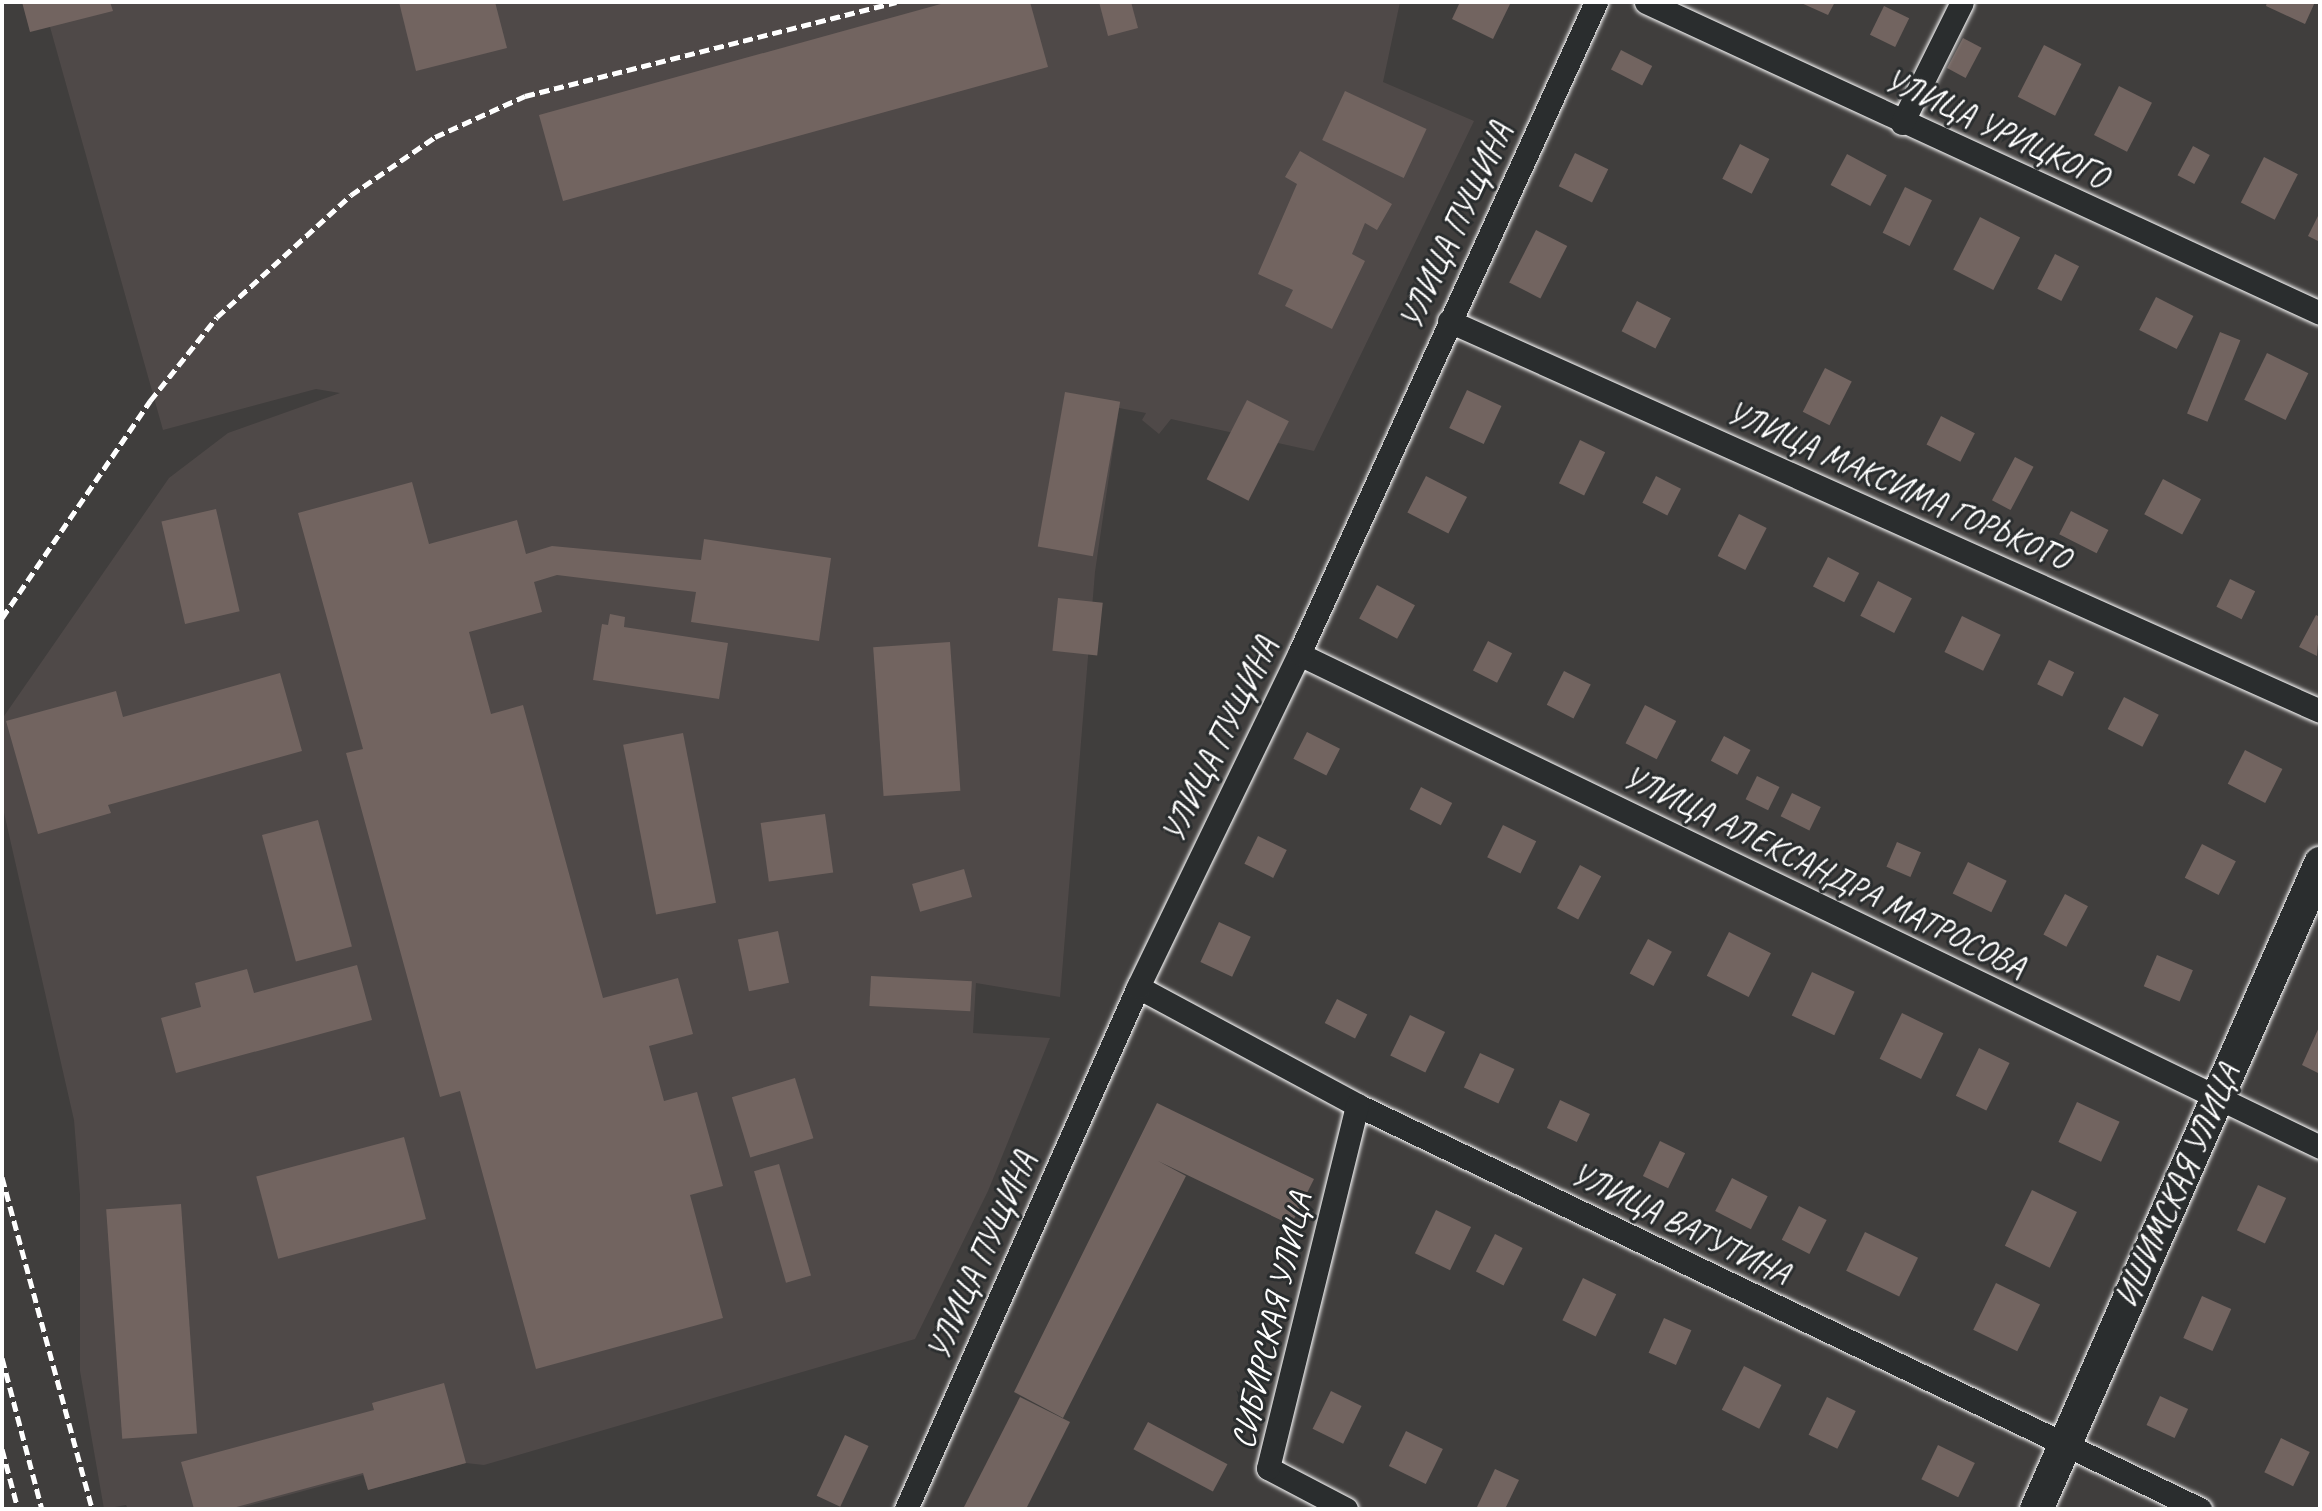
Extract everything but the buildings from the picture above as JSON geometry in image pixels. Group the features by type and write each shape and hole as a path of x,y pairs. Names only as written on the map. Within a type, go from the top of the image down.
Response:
{"main road":[{"name":"ИШИМСКАЯ УЛИЦА","path":"2036,1509 2320,863"}],"street":[{"name":"УЛИЦА ПУЩИНА","path":"906,1509 1138,987 1299,654 1596,2"},
{"name":"УЛИЦА УРИЦКОГО","path":"1646,2 1902,123 2320,313"},
{"path":"1902,123 1962,2"},
{"name":"УЛИЦА МАКСИМА ГОРЬКОГО","path":"1449,321 2320,711"},
{"name":"УЛИЦА АЛЕКСАНДРА МАТРОСОВА","path":"1299,654 2217,1100 2320,1147"},
{"name":"УЛИЦА ВАТУТИНА","path":"1138,987 1357,1105 2200,1509"},
{"name":"СИБИРСКАЯ УЛИЦА","path":"1346,1509 1268,1468 1357,1105"}],"shaded area":[{"path":"43,2 1400,2 1383,82 1474,121 1314,451 1171,419 1159,434 1142,420 1146,413 1119,408 1095,572 1060,997 976,983 973,1033 1050,1038 988,1191 915,1339 484,1465 466,1463 368,1490 363,1475 236,1509 128,1509 126,1505 104,1509 80,1371 80,1195 74,1120 2,804 2,719 169,478 228,433 340,393 316,389 163,430"}],"railway":[{"path":"2,618 150,401 217,317 351,195 435,137 525,96 896,2"},
{"path":"2,1177 92,1509"},
{"path":"2,1358 42,1509"},
{"path":"2,1449 18,1509"}]}
